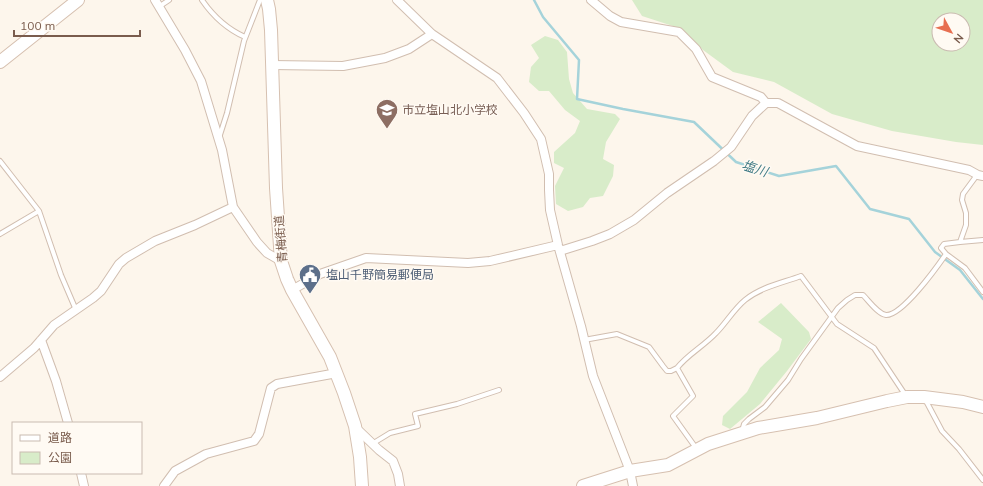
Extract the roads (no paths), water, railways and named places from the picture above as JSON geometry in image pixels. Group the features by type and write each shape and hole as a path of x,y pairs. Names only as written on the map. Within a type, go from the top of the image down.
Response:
{"street":[{"path":"0,62 78,0"},
{"name":"青梅街道","path":"267,0 270,16 276,188 281,261 292,290 330,357 337,373 354,426 360,457 362,486"},
{"path":"397,0 432,34 497,78 524,113 541,139 548,168 550,210 559,248 593,376 630,471 633,486"},
{"path":"591,0 610,16 620,22 679,32 696,49 712,77 761,96 766,103"},
{"path":"158,3 201,81 219,140 233,206 257,242 267,253 281,261"},
{"path":"272,65 343,66 385,58 409,49 432,34"},
{"path":"292,290 320,274 366,258 468,263 490,261 592,241 616,231 634,220 667,193 714,161 731,147 752,116 766,103 778,103 857,146 969,170 980,175"},
{"path":"0,377 42,340 54,325 76,311 102,291 119,264 126,258 155,241 195,225 233,206"},
{"path":"42,340 68,422"},
{"path":"164,486 175,471 206,454 254,441 258,434 271,388 277,384 337,373"},
{"path":"583,486 630,471 668,465 708,444 758,428 810,420 907,397 924,397 963,402 983,407"},
{"path":"354,426 372,444 393,461 398,474 400,486"},
{"path":"81,474 84,486"}],"lane":[{"path":"158,3 169,0"},
{"path":"202,0 212,14 236,33 245,37"},
{"path":"219,140 245,37 260,0"},
{"path":"0,160 39,211 76,311"},
{"path":"960,242 966,225 966,213 962,200 964,194 980,175"},
{"path":"0,234 39,211"},
{"path":"983,240 944,244 942,248 945,255 965,268 983,292"},
{"path":"742,433 744,424 765,407 788,380 801,359 838,308 847,300 855,295 863,295 880,313 885,315 896,311 930,278 945,255"},
{"path":"584,340 617,334 649,347 667,371 671,371 677,368 683,361 716,333 744,300 766,288 801,276 836,324 874,348 907,397"},
{"path":"677,368 693,396 672,416 698,450"},
{"path":"372,444 390,433 418,426 415,414 457,404 499,390"},
{"path":"924,397 942,431 959,449 983,480"}],"waterway":[{"name":"塩川","path":"534,0 543,17 579,60 577,99 694,122 736,162 779,176 836,166 870,209 909,219 935,252 960,270 983,299"}],"place":[{"name":"市立塩山北小学校","path":"387,130"},
{"name":"塩山千野簡易郵便局","path":"310,294"}]}
